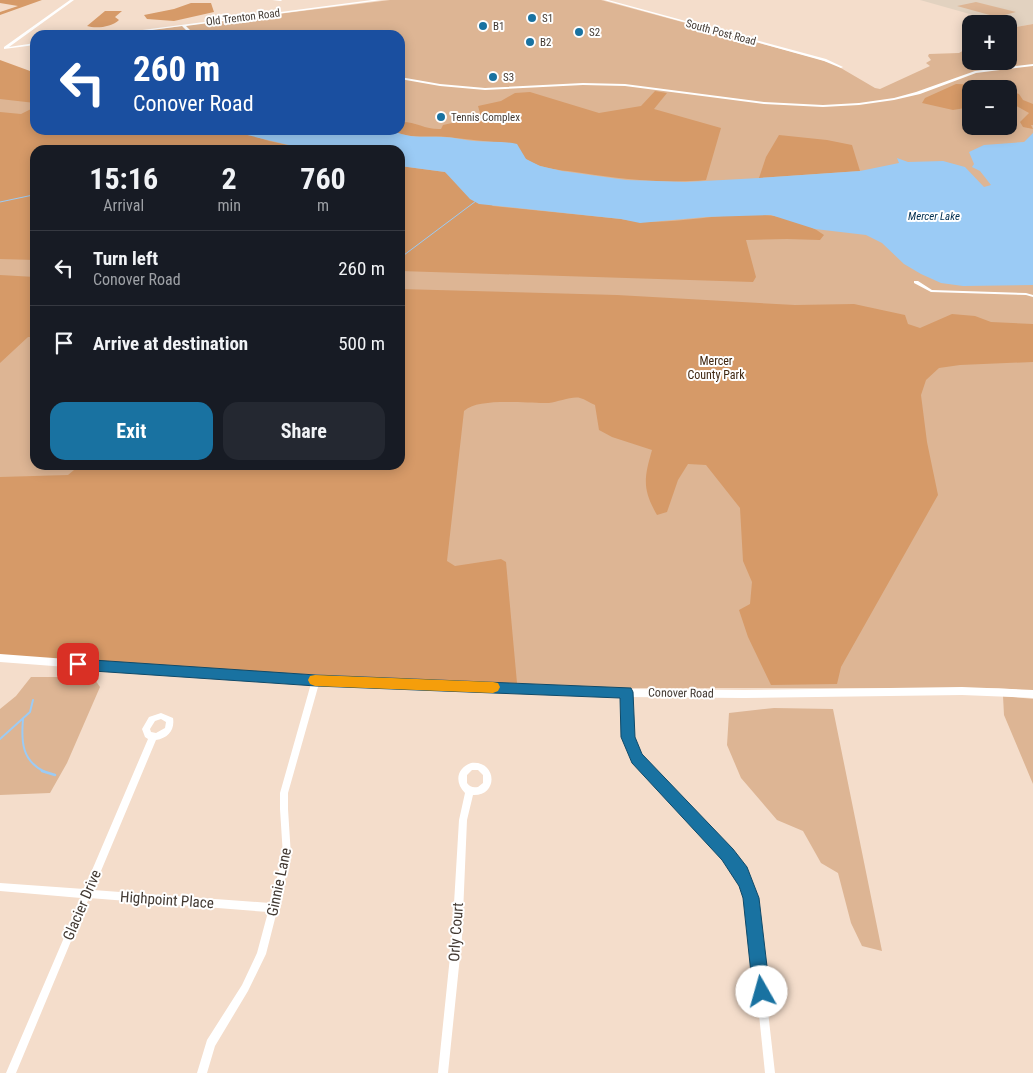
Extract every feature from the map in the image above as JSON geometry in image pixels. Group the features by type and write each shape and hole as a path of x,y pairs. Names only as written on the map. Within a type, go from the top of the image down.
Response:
{"street":[{"path":"30,30 72,0"},
{"path":"273,0 281,0"},
{"name":"Old Trenton Road","path":"182,27 380,0"},
{"name":"South Post Road","path":"605,0 837,64"},
{"path":"144,30 182,27 186,30"},
{"path":"5,48 30,30"},
{"path":"12,43 14,46 20,46"},
{"path":"0,48 30,45"},
{"path":"405,79 464,88 497,89 604,81 778,104 823,106 859,104 910,96 984,70 1033,63"},
{"path":"405,75 460,84 543,85"},
{"path":"916,282 931,291 1026,294 1033,296"},
{"name":"Conover Road","path":"0,658 159,671 316,680 627,692 744,694 962,691 1033,694"},
{"name":"Ginnie Lane","path":"202,1073 211,1044 253,972 261,954 287,856 288,842 283,806 284,793 316,680"},
{"path":"627,692 628,737 637,758 728,854 741,872 747,885 751,898 770,1073"},
{"name":"Glacier Drive","path":"11,1073 153,737"},
{"name":"Orly Court","path":"443,1073 456,946 463,820 470,790"},
{"name":"Highpoint Place","path":"0,887 274,908"}],"shaded area":[{"path":"920,0 1033,0 1033,24 1017,27 1017,15 973,15"}],"green space":[{"path":"0,0 42,0 0,15 0,12 18,6 0,3"},
{"name":"Mercer County Park","path":"390,0 601,0 834,64 875,88 880,89 930,66 926,63 931,60 928,56 929,54 962,51 962,70 1017,70 1017,27 1033,24 1033,691 998,688 619,688 392,679 0,653 0,66 30,74 30,135 405,135 405,30 150,30"},
{"path":"976,2 1016,12 1005,15 990,15 957,6"},
{"path":"191,3 211,3 214,12 174,21 147,19 144,15 174,9"},
{"path":"105,11 122,11 115,17 119,20 108,26 87,26"},
{"path":"0,60 30,71 30,102 0,99"},
{"path":"956,84 962,84 962,108 953,110 922,103 925,98"},
{"path":"655,91 667,93 654,109 721,128 706,180 644,180 553,169 532,163 510,143 405,135 405,122 441,129 443,125 479,117 478,106 501,101 515,93 530,92 599,113 641,106"},
{"path":"1017,93 1023,100 1033,104 1033,125 1031,125 1033,129 1023,127 1020,122 1029,113 1017,106"},
{"path":"30,110 30,135 250,135 287,145 30,145 30,260 0,259 0,112 21,114"},
{"path":"779,135 827,140 852,145 860,171 759,178 766,157"},
{"path":"405,167 445,172 493,206 645,222 751,214 777,216 801,222 824,235 820,240 746,240 756,277 753,282 405,271"},
{"path":"0,275 30,277 30,337 0,363"},
{"path":"405,289 617,295 795,305 854,304 905,315 908,324 920,328 952,314 975,316 991,322 1033,324 1033,362 960,365 939,368 926,380 921,395 927,442 938,495 841,667 837,684 771,685 748,637 739,610 750,604 752,582 743,561 740,508 706,465 688,464 678,480 667,512 657,515 649,498 646,483 647,468 652,450 612,437 599,430 595,405 584,399 569,398 549,403 505,402 481,404 464,411 447,561 455,566 501,559 506,562 517,683 109,666 0,658 0,477 68,475 74,470 405,470"},
{"path":"31,677 93,677 100,687 67,763 50,793 0,795 0,709 16,696"},
{"path":"1003,696 1033,699 1033,784 1004,715"},
{"path":"774,708 833,709 882,951 862,946 851,923 838,873 821,863 803,831 777,820 741,778 727,745 729,713"}],"water":[{"name":"Mercer Lake","path":"1033,133 1033,285 963,286 941,283 904,264 882,243 866,235 815,229 771,215 706,217 640,223 621,219 479,204 470,199 445,172 405,167 405,145 289,145 247,135 404,135 512,143 517,144 526,159 540,166 626,180 686,182 759,178 860,171 899,163 897,158 908,162 943,161 965,167 984,187 991,185 980,171 972,167 974,164 969,152 984,145 1024,142"}],"waterway":[{"path":"0,202 30,196"},
{"path":"405,254 476,201"},
{"path":"0,739 30,712 33,700"},
{"path":"23,719 22,735 27,756 37,768 45,772"},
{"path":"45,772 55,775"}],"slow traffic":[{"path":"315,680 493,687"}],"place":[{"name":"S1","path":"532,18"},
{"name":"B1","path":"483,26"},
{"name":"S2","path":"579,32"},
{"name":"B2","path":"530,42"},
{"name":"S3","path":"493,77"},
{"name":"Tennis Complex","path":"441,117"}],"route":[{"path":"78,664 316,680 627,692 628,737 631,748 643,768 728,854 741,872 747,885 751,898 762,992"}]}
